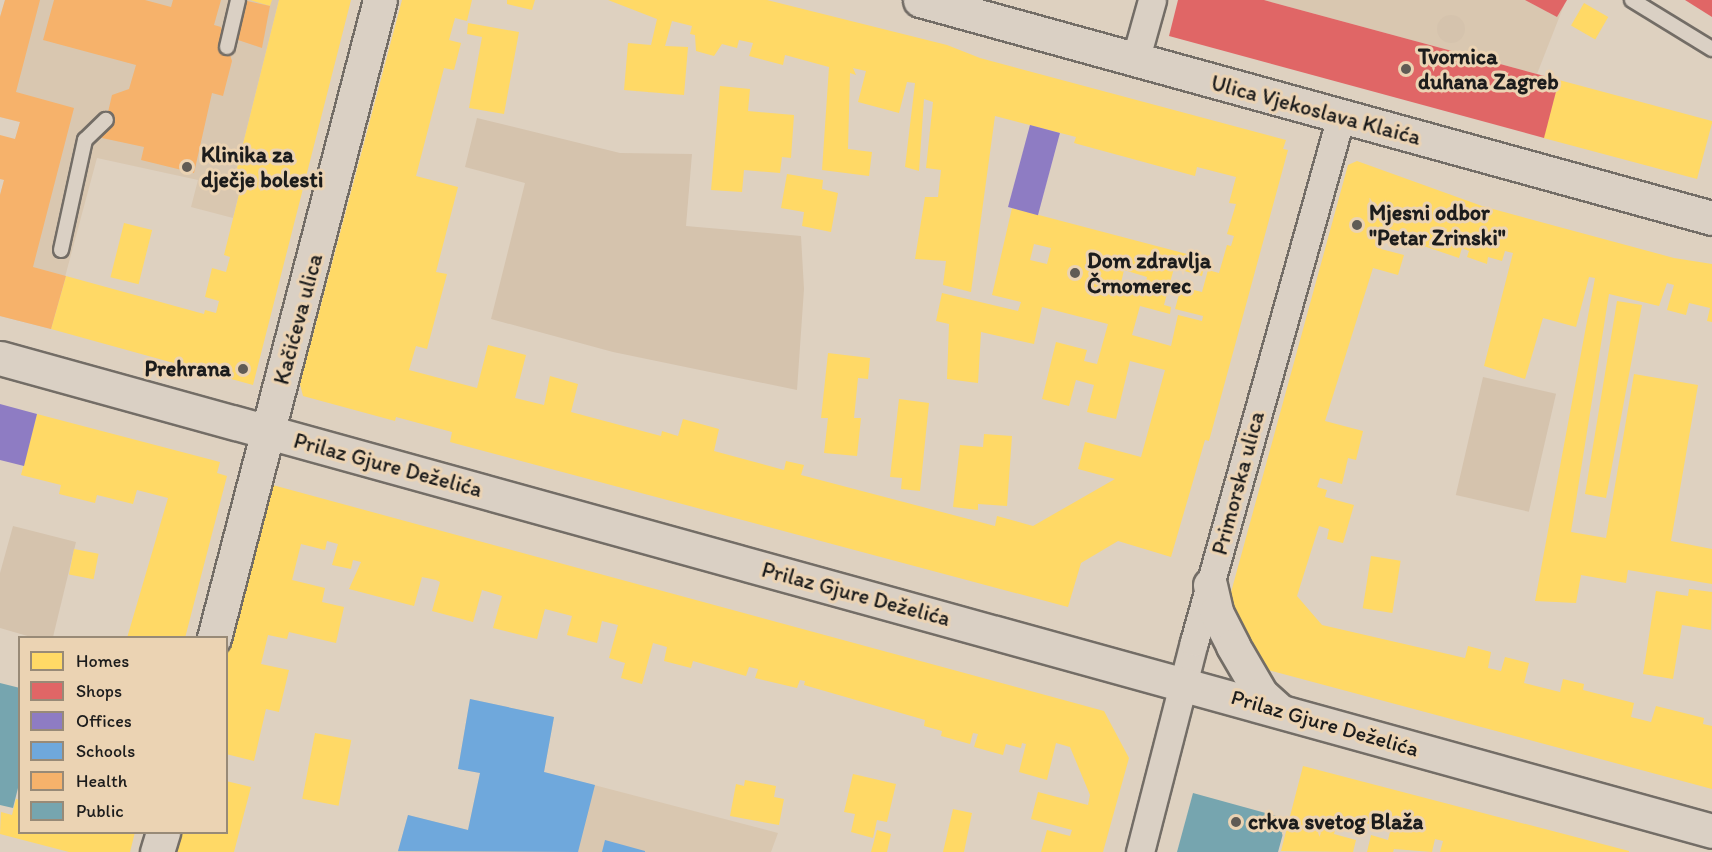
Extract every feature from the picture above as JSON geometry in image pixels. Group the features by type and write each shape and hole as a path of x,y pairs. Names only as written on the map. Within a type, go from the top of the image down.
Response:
{"street":[{"name":"Kačićeva ulica","path":"215,636 380,0"},
{"name":"Ulica Vjekoslava Klaića","path":"920,0 1712,218"},
{"path":"1135,61 1152,0"},
{"name":"Primorska ulica","path":"1140,852 1210,585 1341,116"},
{"name":"Prilaz Gjure Deželića","path":"0,358 1712,831"},
{"path":"1210,585 1216,612 1233,646 1261,694 1280,711"},
{"path":"157,852 162,834"}],"lane":[{"path":"227,47 238,0"},
{"path":"1632,0 1712,49"},
{"path":"61,250 85,140 106,120"}],"shaded area":[{"name":"Klinika za dječje bolesti","path":"5,0 279,0 235,176 243,178 233,218 191,207 198,180 97,158 51,329 0,316 0,195 20,122 0,117 0,17"},
{"path":"1264,0 1566,0 1537,74"},
{"path":"1451,15 1461,19 1465,29 1461,39 1451,43 1441,39 1437,29 1441,19"},
{"path":"477,118 620,153 692,154 686,226 801,236 804,289 797,390 613,352 491,319 525,183 465,167"},
{"path":"1483,377 1556,394 1529,512 1456,495"},
{"path":"13,526 76,542 53,636 28,636 0,628 0,573"},
{"path":"470,699 554,717 544,772 778,833 771,852 398,852 408,815 468,830 480,773 458,769"}],"building: Homes":[{"path":"250,0 272,0 270,6"},
{"path":"279,0 351,0 253,385 51,329 66,276 204,314 205,310 216,313 219,301 205,297 212,268 226,272 230,257 224,255 243,178 235,176"},
{"path":"402,0 472,0 467,21 455,18 449,40 461,43 454,70 444,68 416,176 458,187 436,272 447,274 427,349 416,346 409,370 477,388 488,345 526,355 515,398 544,405 550,376 578,384 571,412 661,436 662,431 678,436 683,419 719,429 714,451 784,470 786,461 804,465 801,475 995,526 997,516 1033,526 1115,479 1078,469 1085,442 1141,457 1165,370 1130,361 1116,419 1087,412 1094,385 1076,380 1069,406 1042,399 1056,342 1087,350 1084,361 1097,364 1108,324 1042,307 1034,344 981,332 978,383 947,379 949,324 936,321 942,293 1018,311 1021,302 992,295 1012,208 1206,259 1202,276 1174,268 1164,305 1171,307 1170,314 1140,306 1132,335 1171,346 1178,315 1202,321 1203,316 1175,309 1181,287 1202,292 1208,270 1219,273 1227,245 1231,246 1234,236 1227,234 1236,204 1229,203 1236,177 1197,167 1195,176 1074,143 1076,137 995,116 971,292 943,285 946,261 915,259 925,197 938,197 941,170 926,168 933,102 924,99 919,171 905,167 915,83 907,82 899,113 858,102 866,71 853,68 856,75 850,73 848,149 872,152 869,176 822,170 829,67 785,55 783,65 749,56 753,43 739,40 737,48 722,44 714,56 696,51 695,35 690,34 692,26 672,21 665,46 688,47 684,95 624,90 628,43 651,45 657,19 608,0 767,0 947,45 980,58 1286,140 1283,149 1288,150 1209,441 1205,440 1171,557 1118,541 1081,563 1068,607 450,442 452,432 396,417 395,421 303,396 300,384","holes":["1034,244 1051,248 1047,264 1030,260","1124,270 1147,277 1144,289 1121,283"]},
{"path":"507,0 535,0 532,10 507,4"},
{"path":"1584,3 1608,17 1595,40 1571,26"},
{"path":"468,23 519,32 504,114 469,108 482,37 467,34"},
{"path":"1559,80 1712,121 1697,179 1543,138"},
{"path":"720,86 750,89 748,111 794,115 791,158 782,157 780,173 744,170 742,192 711,190"},
{"path":"1357,161 1482,206 1674,258 1712,264 1712,322 1707,321 1710,308 1689,303 1686,315 1667,310 1674,285 1667,283 1659,306 1609,294 1571,532 1606,538 1634,374 1698,385 1671,541 1712,549 1712,584 1628,570 1626,583 1581,575 1576,603 1535,601 1595,278 1589,277 1576,327 1543,318 1525,379 1484,366 1513,253 1505,251 1502,261 1488,257 1487,264 1467,257 1469,251 1462,248 1459,258 1403,239 1405,233 1386,228 1381,249 1404,255 1398,275 1373,268 1325,421 1363,431 1356,460 1348,458 1342,484 1320,478 1317,487 1327,490 1325,497 1354,505 1343,543 1327,539 1329,529 1319,526 1297,596 1322,625 1465,658 1468,646 1491,652 1488,668 1501,671 1505,657 1529,663 1524,683 1560,692 1563,679 1584,684 1583,690 1634,703 1631,717 1651,722 1656,706 1704,718 1703,724 1712,726 1712,789 1261,668 1230,596 1348,165"},
{"path":"787,174 823,180 822,189 838,193 831,232 802,226 804,212 781,208"},
{"path":"124,223 152,230 139,284 110,277"},
{"path":"1617,301 1642,305 1606,498 1585,494"},
{"path":"828,353 870,358 868,379 858,378 854,418 861,418 857,456 824,453 828,418 821,418"},
{"path":"899,399 929,403 920,491 901,489 902,478 890,477"},
{"path":"37,414 220,462 217,473 227,476 186,636 128,636 168,498 137,490 133,504 97,495 95,503 59,494 61,485 21,475"},
{"path":"984,434 1012,436 1007,506 978,504 978,510 953,507 960,445 983,447"},
{"path":"269,484 1104,711 1129,758 1103,852 1041,852 1047,830 1070,836 1072,830 1031,819 1038,792 1088,805 1090,795 1070,747 1056,743 1047,780 1019,772 1026,744 1022,743 1021,748 1006,744 1003,755 974,747 978,734 973,733 970,744 941,736 942,731 924,726 925,720 804,685 805,681 800,680 797,688 755,678 758,669 749,667 746,676 693,661 691,668 664,661 667,647 653,643 642,684 621,678 625,663 609,658 618,625 602,621 597,643 567,635 572,616 545,609 537,639 493,628 502,596 482,590 473,622 432,611 440,582 436,580 422,577 414,606 349,589 361,562 353,560 351,569 332,565 338,544 327,541 325,550 301,544 292,580 325,588 322,602 344,607 336,643 289,632 287,639 268,635 261,664 289,670 279,712 266,709 254,761 228,754 227,636"},
{"path":"74,549 99,554 94,579 69,575"},
{"path":"1371,556 1401,561 1392,613 1363,608"},
{"path":"1689,589 1712,592 1711,630 1682,625 1673,679 1643,674 1656,591 1688,596"},
{"path":"315,733 351,740 339,806 302,799"},
{"path":"1303,766 1629,852 1440,852 1443,841 1435,839 1432,852 1394,849 1393,852 1367,852 1371,835 1388,840 1391,828 1338,818 1334,834 1356,840 1353,852 1281,851"},
{"path":"853,774 896,784 887,822 877,820 873,838 851,832 855,814 844,812"},
{"path":"745,780 776,786 774,797 784,799 779,825 730,816 736,784 744,786"},
{"path":"228,781 251,787 234,852 174,852 178,834 228,834"},
{"path":"16,799 18,800 18,834 134,834 130,852 69,852 0,834 1,812 12,815"},
{"path":"953,809 972,813 964,852 943,852"},
{"path":"877,830 891,834 887,852 871,852"}],"building: Shops":[{"name":"Tvornica duhana Zagreb","path":"1178,0 1264,0 1559,80 1544,138 1169,36"},
{"path":"1525,0 1567,0 1557,17"},
{"path":"1685,0 1712,0 1712,17"}],"building: Offices":[{"path":"1030,125 1060,133 1038,215 1008,207"},
{"path":"0,404 37,414 24,466 0,460"}],"building: Schools":[{"path":"470,699 554,717 544,772 595,785 578,852 398,851 408,815 468,830 480,773 458,769"},
{"path":"605,840 645,851 645,852 602,852"}],"building: Health":[{"path":"5,0 40,0 16,92 74,108 33,267 66,276 51,329 0,316 0,195 4,180 0,179 0,135 15,139 20,122 0,117 0,17"},
{"path":"54,0 145,0 171,7 173,0 221,0 214,25 221,27 232,61 223,96 212,93 194,173 141,160 144,147 102,138 112,95 129,89 136,65 43,40"},
{"path":"243,0 270,6 262,48 232,38"}],"building: Public":[{"path":"0,683 18,688 18,788 13,808 0,805"},
{"name":"crkva svetog Blaža","path":"1193,793 1287,819 1278,852 1177,852"}],"place":[{"name":"Tvornica duhana Zagreb","path":"1406,69"},
{"name":"Klinika za dječje bolesti","path":"187,167"},
{"name":"Mjesni odbor \"Petar Zrinski\"","path":"1357,225"},
{"name":"Dom zdravlja Črnomerec","path":"1075,273"},
{"name":"Prehrana","path":"243,369"},
{"name":"crkva svetog Blaža","path":"1236,822"}]}
